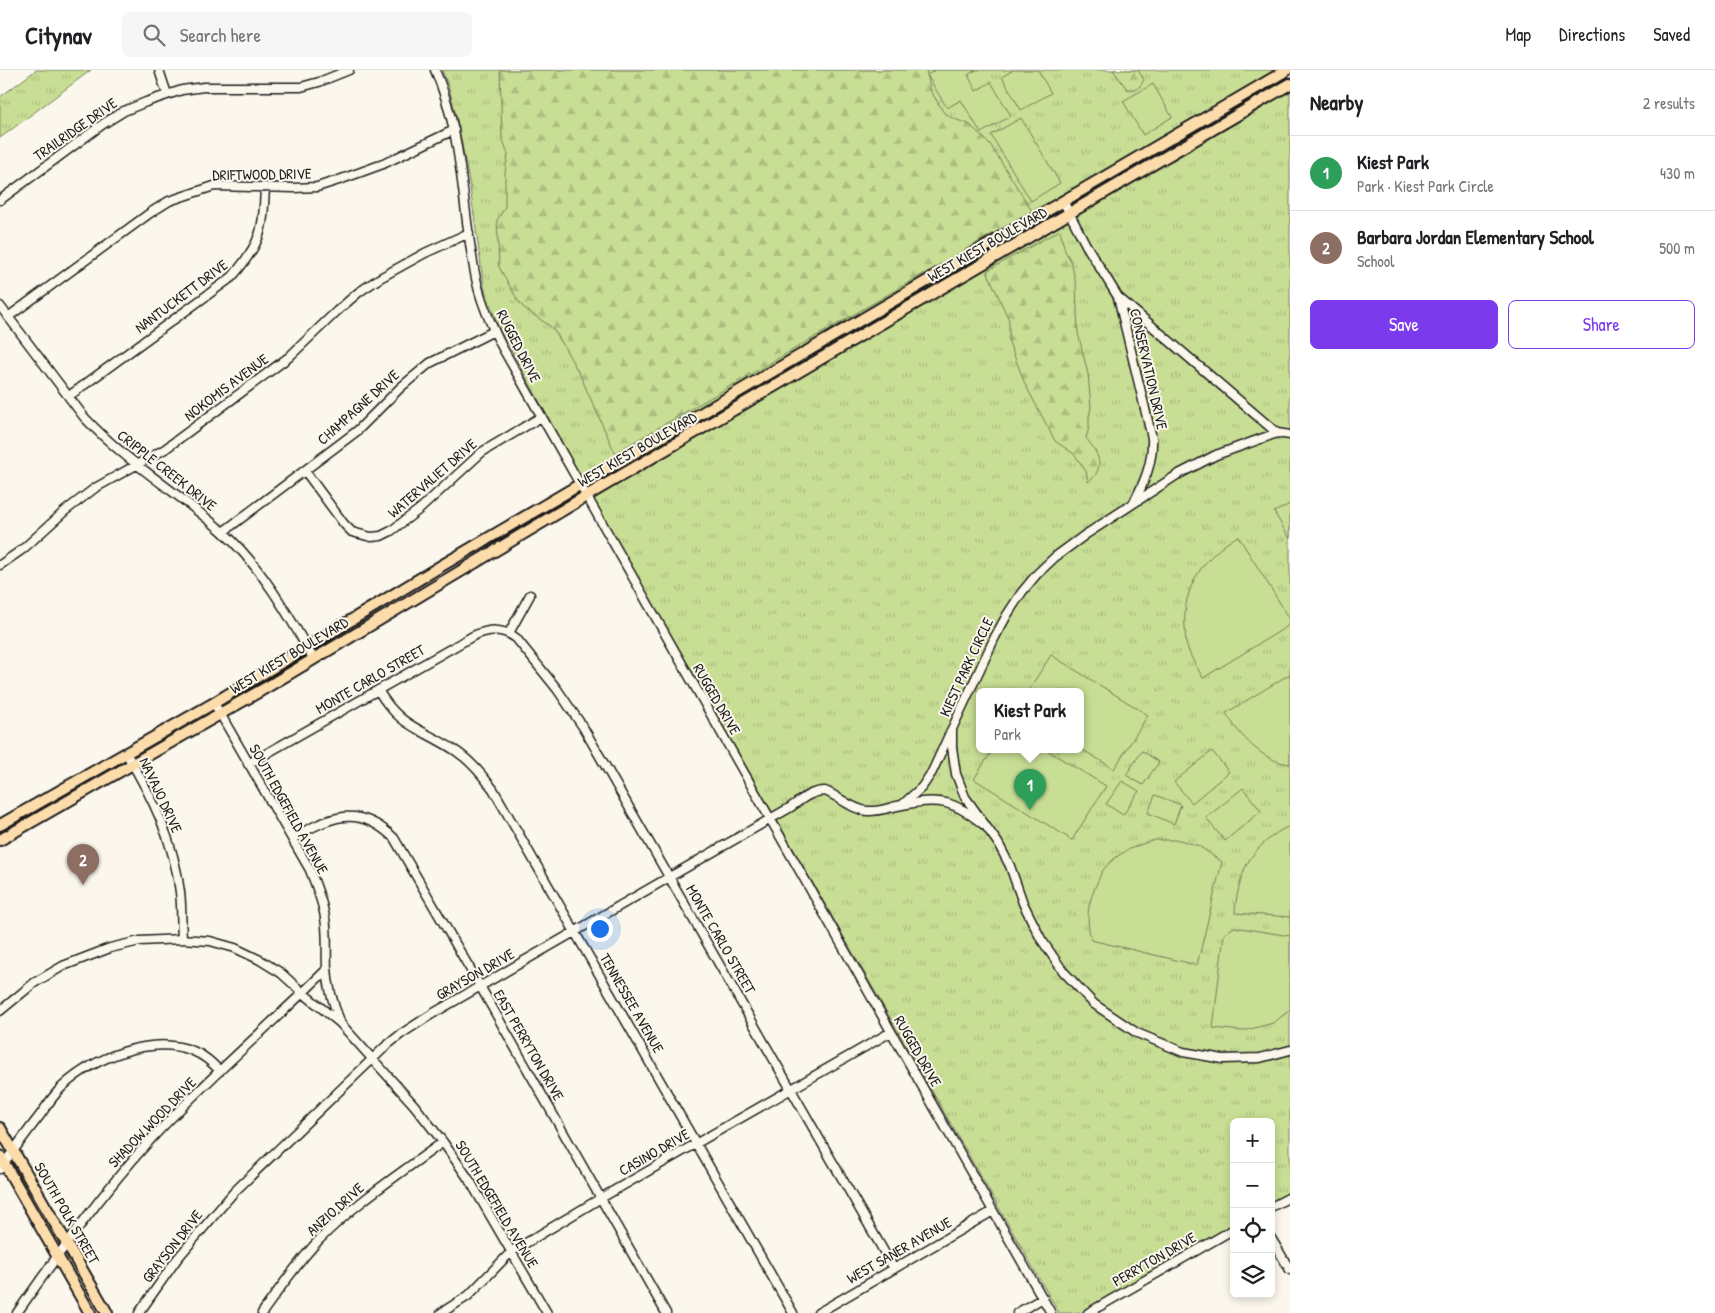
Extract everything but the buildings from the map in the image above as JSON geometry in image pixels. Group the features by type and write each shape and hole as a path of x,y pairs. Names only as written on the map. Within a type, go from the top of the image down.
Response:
{"main road":[{"name":"WEST KIEST BOULEVARD","path":"0,825 214,703 441,566 1063,201 1287,73"},
{"name":"WEST KIEST BOULEVARD","path":"0,840 220,714 448,577 1290,84"},
{"path":"441,566 448,577"},
{"path":"60,790 67,802"},
{"name":"SOUTH POLK STREET","path":"0,1128 107,1313"},
{"name":"SOUTH POLK STREET","path":"1,1163 90,1313"}],"street":[{"path":"159,70 167,94"},
{"name":"TRAILRIDGE DRIVE","path":"0,200 103,124 124,111 167,94 189,89 223,86 301,87 349,70"},
{"name":"RUGGED DRIVE","path":"435,70 446,101 460,158 477,284 494,331 580,486 1051,1313"},
{"name":"DRIFTWOOD DRIVE","path":"8,317 169,201 214,186 317,187 383,164 454,130"},
{"name":"NANTUCKETT DRIVE","path":"68,396 232,277 245,262 259,239 263,223 265,187"},
{"name":"CONSERVATION DRIVE","path":"1063,201 1086,245 1118,297 1277,433"},
{"name":"NOKOMIS AVENUE","path":"0,565 23,549 72,505 90,492 166,449 289,357 359,292 417,257 469,233"},
{"name":"CONSERVATION DRIVE","path":"1118,297 1152,438 1152,450 1146,480 1133,504"},
{"name":"CRIPPLE CREEK DRIVE","path":"0,306 96,430 137,465 223,532 249,559 292,621 313,658"},
{"name":"CHAMPAGNE DRIVE","path":"223,532 357,431 401,387 430,363 494,331"},
{"name":"WATERVALIET DRIVE","path":"305,471 352,532 371,537 381,536 391,531 416,512 482,452 541,417"},
{"name":"KIEST PARK CIRCLE","path":"1290,435 1277,433 1216,454 1177,475 1055,557 1022,592 994,636 952,729 953,760 965,797 998,843 1010,866 1023,903 1042,939 1062,971 1094,1004 1136,1033 1183,1052 1223,1059 1260,1058 1290,1050"},
{"path":"509,633 530,595"},
{"name":"MONTE CARLO STREET","path":"248,764 481,632 501,630 509,633 525,647 583,727 894,1269"},
{"name":"TENNESSEE AVENUE","path":"378,690 387,705 398,716 410,726 456,751 470,761 493,789 793,1313"},
{"name":"SOUTH EDGEFIELD AVENUE","path":"214,703 310,870 323,909 327,934 327,968 330,991 340,1023"},
{"name":"GRAYSON DRIVE","path":"902,805 922,787 932,772 952,729"},
{"name":"NAVAJO DRIVE","path":"126,753 164,826 173,857 180,893 182,939"},
{"name":"GRAYSON DRIVE","path":"138,1313 177,1260 234,1192 401,1034 480,986 770,820 806,795 819,791 830,793 855,808 867,811 882,810 902,805 947,802 971,814 984,826"},
{"name":"EAST PERRYTON DRIVE","path":"292,838 318,823 335,818 353,817 369,820 383,828 401,848 666,1313"},
{"name":"SOUTH EDGEFIELD AVENUE","path":"0,1011 44,976 82,958 110,948 140,941 182,939 210,942 235,948 260,960 281,973 340,1023 414,1105 470,1180 547,1313"},
{"name":"SHADOW WOOD DRIVE","path":"17,1313 66,1243 153,1137 327,968"},
{"name":"CASINO DRIVE","path":"441,1313 468,1296 511,1252 600,1198 891,1032"},
{"path":"1,1163 14,1150 61,1088 90,1065 118,1054 154,1046 169,1046 181,1047 201,1054 220,1071"},
{"name":"ANZIO DRIVE","path":"262,1313 319,1241 341,1220 371,1194 443,1142"},
{"path":"1275,1205 1290,1197"},
{"name":"WEST SANER AVENUE","path":"818,1313 993,1211"},
{"name":"PERRYTON DRIVE","path":"1088,1313 1230,1231"},
{"path":"1275,1245 1290,1270"},
{"path":"1018,1313 1043,1298"}],"green space":[{"path":"36,70 91,70 0,138 0,97"},
{"path":"442,70 1277,70 1290,91 1290,1193 1275,1202 1275,1118 1230,1118 1230,1227 1081,1313 1059,1313 592,497 498,326 484,287 470,187 459,128 449,88"},
{"path":"500,70 926,70 931,91 944,113 969,124 990,144 1032,211 615,453 580,375 558,336 551,327 524,308 499,267 497,220 505,206 505,172 508,154 502,137"},
{"path":"935,70 976,70 968,75 976,91 991,82 1011,116 981,133 961,100 947,108 927,75"},
{"path":"1013,70 1038,70 1051,93 1021,110 1002,77"},
{"path":"1113,70 1138,70 1144,80 1138,89 1127,89"},
{"path":"1153,84 1172,117 1143,135 1123,101"},
{"path":"1021,118 1060,183 1031,201 991,135"},
{"path":"1060,230 1065,251 1071,261 1076,284 1078,333 1088,374 1091,407 1086,438 1099,460 1099,466 1094,477 1088,482 1086,471 1074,454 1055,441 1025,384 1009,342 1009,320 987,271"},
{"path":"1290,504 1290,539 1274,512"},
{"path":"1238,536 1290,619 1288,626 1203,678 1186,643 1185,613 1187,599 1191,586 1205,563"},
{"path":"1051,655 1148,715 1114,769 1084,750 1084,688 1030,688"},
{"path":"1290,674 1290,764 1280,762 1261,753 1238,730 1226,713"},
{"path":"1142,751 1159,762 1143,785 1126,775"},
{"path":"1212,751 1229,772 1192,803 1174,782"},
{"path":"990,753 1052,753 1106,786 1072,840 974,779"},
{"path":"1122,781 1139,791 1123,815 1106,804"},
{"path":"1243,788 1261,811 1225,841 1206,818"},
{"path":"1155,795 1181,805 1174,824 1148,813"},
{"path":"1290,826 1290,917 1235,913 1241,881 1250,858 1271,837"},
{"path":"1155,840 1180,840 1199,846 1222,862 1197,965 1091,940 1088,924 1089,905 1103,870 1114,858 1134,847"},
{"path":"1234,927 1290,936 1290,1010 1273,1023 1243,1031 1213,1028 1224,934"}],"place":[{"name":"Kiest Park","path":"1030,810"},
{"name":"Barbara Jordan Elementary School","path":"83,885"}]}
